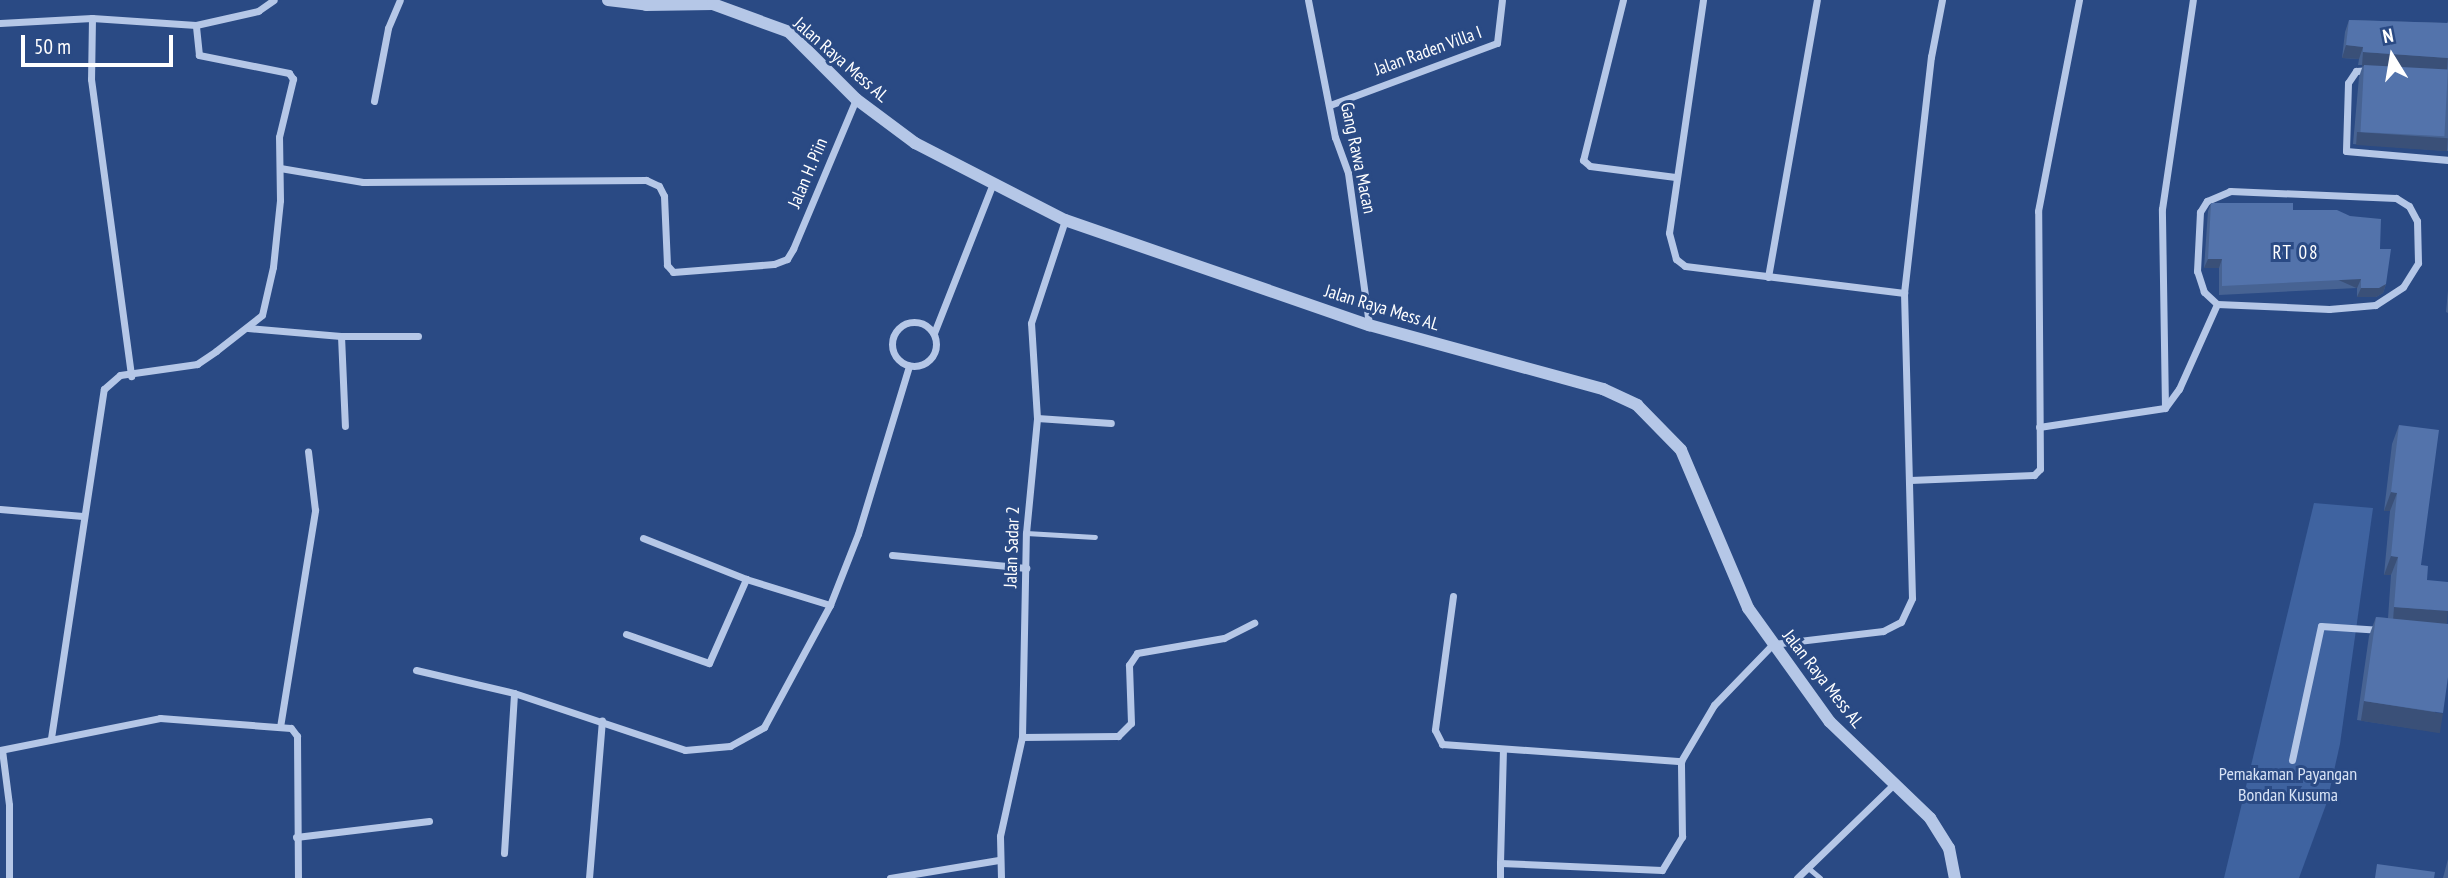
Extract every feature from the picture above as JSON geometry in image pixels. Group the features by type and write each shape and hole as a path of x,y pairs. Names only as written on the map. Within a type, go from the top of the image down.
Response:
{"street":[{"path":"0,23 92,18 195,25 258,11 274,0"},
{"path":"374,101 388,28 400,0"},
{"name":"Jalan Raya Mess AL","path":"608,0 646,5 714,2 789,32 856,99 915,143 992,186 1065,220 1369,325 1603,388 1637,405 1681,450 1748,608 1830,722 1930,818 1949,848 1955,878"},
{"name":"Gang Rawa Macan","path":"1308,0 1335,137 1348,173 1369,325"},
{"name":"Jalan Raden Villa I","path":"1330,105 1497,43 1502,0"},
{"path":"1623,0 1583,160 1590,166 1675,177"},
{"path":"1703,0 1675,177 1669,233 1676,259 1685,266 1905,293"},
{"path":"1768,277 1817,0"},
{"path":"1500,863 1662,870 1682,837 1681,761 1714,705 1773,644 1883,631 1901,622 1912,597 1905,293 1931,57 1942,0"},
{"path":"1910,480 2034,475 2039,469 2038,211 2079,0"},
{"path":"2165,408 2162,209 2193,0"},
{"path":"92,18 91,79 131,376"},
{"path":"51,738 104,389 110,379 197,364 248,328 262,315 272,267 280,168 279,137 293,79 283,72 199,55 195,25"},
{"path":"2386,72 2361,70 2350,79 2346,151 2448,160"},
{"name":"Jalan H. Piin","path":"280,168 363,182 646,180 659,186 664,196 667,265 673,272 761,266 787,259 856,99"},
{"path":"934,333 920,322 896,331 895,356 909,366 922,365 933,357 937,345 934,333 992,186"},
{"path":"2230,191 2377,195 2409,206 2417,221 2418,263 2413,276 2375,305 2329,309 2217,304 2204,292 2197,271 2200,212 2217,194 2230,191"},
{"name":"Jalan Sadar 2","path":"1001,878 1000,836 1022,737 1026,533 1037,418 1031,323 1065,220"},
{"path":"2165,408 2193,360 2217,304"},
{"path":"248,328 341,336 418,336"},
{"path":"341,336 345,426"},
{"path":"416,670 514,693 685,750 711,751 752,736 775,710 830,605 858,534 909,366"},
{"path":"2039,428 2165,408"},
{"path":"1037,418 1111,423"},
{"path":"280,727 315,510 308,451"},
{"path":"0,509 83,516"},
{"path":"643,538 746,579 830,605"},
{"path":"892,555 1026,568"},
{"path":"626,634 709,663 746,579"},
{"path":"1453,596 1435,730 1442,744 1503,752 1681,761"},
{"path":"1022,737 1118,736 1131,723 1129,665 1137,653 1224,638 1254,623"},
{"path":"2292,760 2321,626 2394,631"},
{"path":"504,853 514,693"},
{"path":"9,878 9,805 1,750 160,718 291,728 297,736 298,878"},
{"path":"589,878 602,721"},
{"path":"1500,878 1503,752"},
{"path":"1797,878 1893,785"},
{"path":"296,837 429,821"},
{"path":"890,878 999,860"}],"lane":[{"path":"1026,533 1095,537"},
{"path":"1807,867 1821,878"}],"green space":[{"name":"Pemakaman Payangan Bondan Kusuma","path":"2314,503 2373,508 2340,744 2327,802 2299,878 2224,878"}],"building":[{"path":"2349,20 2448,23 2448,58 2363,52 2363,47 2346,45"},
{"path":"2364,65 2448,69 2444,136 2360,132"},
{"path":"2211,203 2293,203 2293,210 2337,210 2350,216 2381,219 2380,249 2391,249 2386,284 2379,288 2361,288 2361,279 2222,286 2222,259 2208,259"},
{"path":"2399,425 2439,430 2421,565 2428,566 2427,580 2448,582 2448,611 2394,607 2398,557 2391,556 2397,493 2391,492"},
{"path":"2376,617 2448,624 2448,677 2443,713 2364,701"},
{"path":"2377,864 2435,872 2434,878 2375,878"}],"district":[{"name":"RT 08","path":"2296,253"}]}
